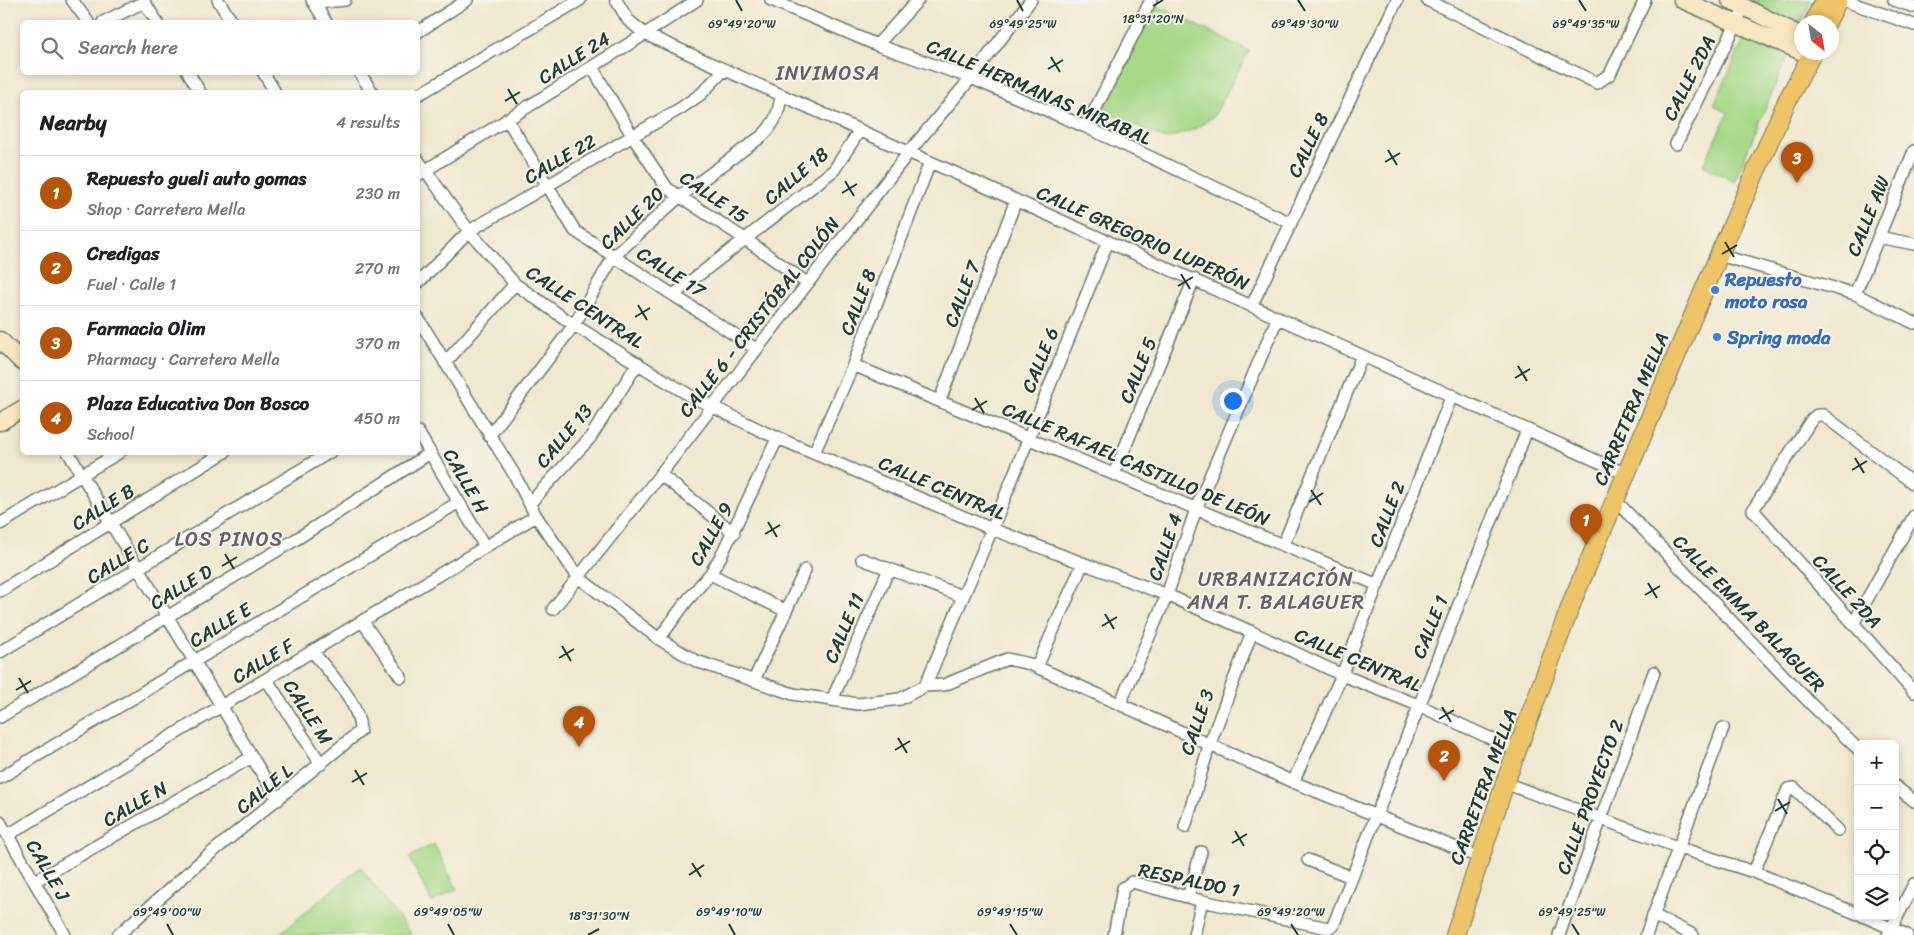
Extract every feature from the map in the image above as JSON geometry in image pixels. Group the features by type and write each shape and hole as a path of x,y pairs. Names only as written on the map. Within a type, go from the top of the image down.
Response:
{"main road":[{"path":"1817,15 1824,0"},
{"path":"1830,15 1838,0"},
{"name":"CARRETERA MELLA","path":"1455,935 1505,783 1574,597 1719,255 1787,101 1802,60"}],"street":[{"path":"72,0 87,20"},
{"path":"218,0 231,20"},
{"path":"325,20 313,2 345,0"},
{"path":"420,31 467,0"},
{"path":"420,94 580,0"},
{"name":"CALLE GREGORIO LUPERÓN","path":"616,0 628,20 645,34 1626,474"},
{"name":"CALLE 24","path":"421,173 697,0"},
{"name":"CALLE HERMANAS MIRABAL","path":"771,0 877,45 971,78 1086,126 1291,223"},
{"path":"877,45 918,0"},
{"name":"CALLE 6 - CRISTÓBAL COLÓN","path":"553,609 660,474 908,152 971,78 1032,0"},
{"path":"1086,126 1151,0"},
{"name":"CALLE 8","path":"1252,306 1397,0"},
{"path":"1427,0 1597,83 1610,74 1645,0"},
{"path":"1682,0 1794,48"},
{"path":"1843,0 1914,26"},
{"path":"1894,0 1914,7"},
{"path":"107,20 144,1 156,20"},
{"path":"1739,2 1794,32"},
{"name":"CALLE 2DA","path":"1676,144 1737,22 1739,2"},
{"name":"CALLE 15","path":"592,67 633,137 667,188 678,197 745,239 807,283"},
{"name":"CALLE 22","path":"420,281 469,231 549,187 694,99 724,70"},
{"path":"190,75 199,90"},
{"path":"265,75 274,90"},
{"path":"361,75 371,90"},
{"name":"CALLE 20","path":"489,436 574,325 614,256 678,197 773,126 778,116 781,95"},
{"name":"CALLE 17","path":"507,120 575,231 756,349"},
{"name":"CALLE 18","path":"674,295 834,170 860,130"},
{"name":"CALLE AW","path":"1855,294 1914,151"},
{"name":"CALLE 8","path":"814,453 853,365 930,162"},
{"name":"CALLE CENTRAL","path":"421,173 515,284 574,325 712,406 778,438 992,529 1167,595 1252,632 1342,675 1418,705 1518,752"},
{"name":"CALLE 7","path":"940,400 1016,200"},
{"path":"1878,237 1914,244"},
{"name":"CALLE 6","path":"925,686 992,529 1108,241"},
{"path":"1719,255 1855,294 1914,323"},
{"name":"CALLE 5","path":"1114,474 1194,280"},
{"path":"446,363 515,284"},
{"name":"CALLE 4","path":"1120,704 1167,595 1196,509 1278,317"},
{"path":"420,321 536,516 578,577 659,639 696,660 793,694 858,704 900,699 925,686 944,685 1007,659 1037,667 1209,746 1481,858"},
{"path":"0,340 20,360"},
{"path":"1283,545 1362,356"},
{"name":"CALLE 13","path":"530,503 590,438 638,363"},
{"name":"CALLE RAFAEL CASTILLO DE LEÓN","path":"853,365 1378,585"},
{"name":"CALLE 2","path":"1293,782 1342,675 1452,395"},
{"path":"0,422 20,410"},
{"name":"CALLE 2DA","path":"1914,484 1823,415 1817,415 1812,419 1753,507 1754,513 1914,692"},
{"name":"CALLE 1","path":"1336,923 1351,877 1527,430"},
{"name":"CALLE H","path":"420,436 485,547"},
{"name":"CALLE 9","path":"659,639 686,602 710,574 734,533 778,438"},
{"name":"CALLE D","path":"0,717 295,540 430,453"},
{"path":"70,455 278,800"},
{"path":"0,524 115,455"},
{"name":"CALLE B","path":"0,591 220,455"},
{"name":"CALLE C","path":"0,652 325,455"},
{"path":"660,474 734,533"},
{"name":"CALLE EMMA BALAGUER","path":"1615,500 1854,746"},
{"name":"CALLE E","path":"0,778 459,502"},
{"name":"CALLE F","path":"8,835 536,516"},
{"path":"1853,624 1914,516"},
{"path":"862,559 962,596"},
{"path":"1037,667 1083,562"},
{"name":"CALLE 11","path":"832,700 889,569"},
{"path":"754,680 805,570"},
{"path":"710,574 786,611"},
{"path":"363,622 401,677"},
{"name":"CALLE 3","path":"1185,827 1209,746 1252,632"},
{"name":"CALLE L","path":"118,935 199,864 360,731 360,720 354,706 313,652"},
{"name":"CALLE PROYECTO 2","path":"1560,935 1654,672"},
{"name":"CALLE M","path":"267,680 321,764"},
{"path":"1646,935 1677,847 1723,728"},
{"name":"CALLE N","path":"36,881 252,757"},
{"path":"1505,783 1601,816 1677,847 1754,872 1854,912"},
{"path":"1754,872 1788,789 1794,788 1838,830"},
{"path":"1899,789 1914,801"},
{"name":"CALLE J","path":"0,822 36,881 65,935"},
{"path":"1188,897 1201,852"},
{"path":"1308,860 1351,877"},
{"name":"RESPALDO 1","path":"1114,935 1123,888 1132,882 1202,901 1328,928 1336,923"},
{"path":"1890,931 1914,884"},
{"path":"1194,935 1202,901"},
{"path":"1653,915 1694,935"},
{"path":"1870,920 1890,931 1906,935"}],"green space":[{"path":"1751,0 1811,0 1805,15 1794,15 1794,25"},
{"path":"1156,5 1249,51 1214,116 1195,129 1166,139 1103,111"},
{"path":"1745,37 1787,57 1734,182 1703,165 1728,113 1714,105"},
{"path":"434,844 457,889 432,902 409,857"},
{"path":"360,867 412,935 278,935"}],"place":[{"name":"Farmacia Olim","path":"1797,183"},
{"name":"Repuesto moto rosa","path":"1715,290"},
{"name":"Spring moda","path":"1717,337"},
{"name":"Repuesto gueli auto gomas","path":"1586,545"},
{"name":"Plaza Educativa Don Bosco","path":"579,747"},
{"name":"Credigas","path":"1444,781"}],"district":[{"name":"INVIMOSA","path":"828,73"},
{"name":"LOS PINOS","path":"229,539"},
{"name":"URBANIZACIÓN ANA T. BALAGUER","path":"1276,590"}]}
